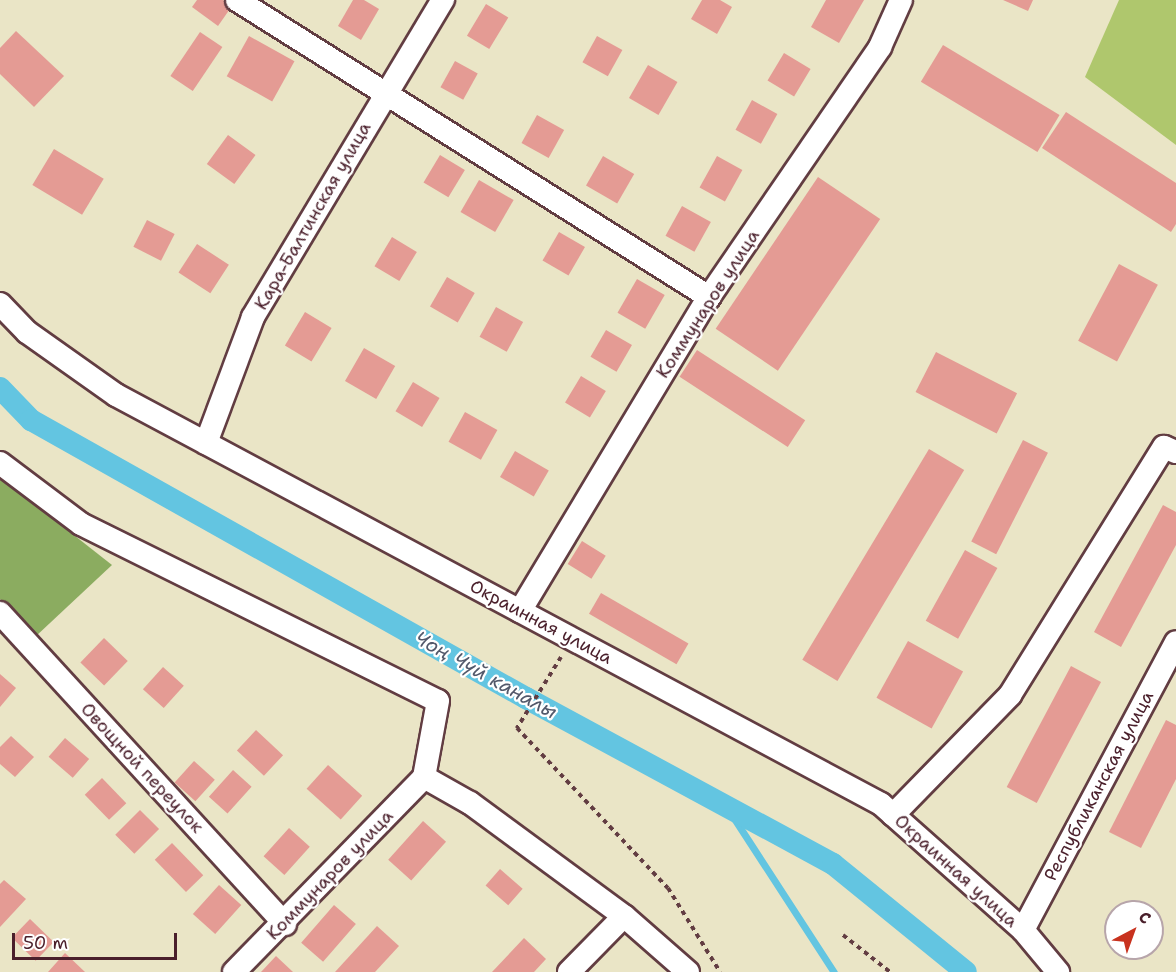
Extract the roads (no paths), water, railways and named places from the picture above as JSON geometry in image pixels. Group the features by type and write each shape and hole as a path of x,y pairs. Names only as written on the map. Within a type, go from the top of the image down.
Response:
{"street":[{"path":"237,0 709,297"},
{"name":"Кара-Балтинская улица","path":"206,443 253,317 443,0"},
{"name":"Коммунаров улица","path":"520,611 709,297 880,47 901,0"},
{"name":"Окраинная улица","path":"0,304 27,332 116,395 881,804 1023,930 1058,972"},
{"path":"893,815 1010,696 1164,447 1176,452"},
{"path":"0,463 81,524 438,701 424,777 470,803 624,916 688,972"},
{"name":"Овощной переулок","path":"0,613 285,924"},
{"name":"Республиканская улица","path":"1023,930 1176,642"},
{"name":"Коммунаров улица","path":"234,972 285,924 424,777"},
{"path":"569,972 624,916"}],"waterway":[{"name":"Чоң Чүй каналы","path":"0,388 31,420 526,698 833,864 966,972"},
{"path":"726,806 834,972"}]}
